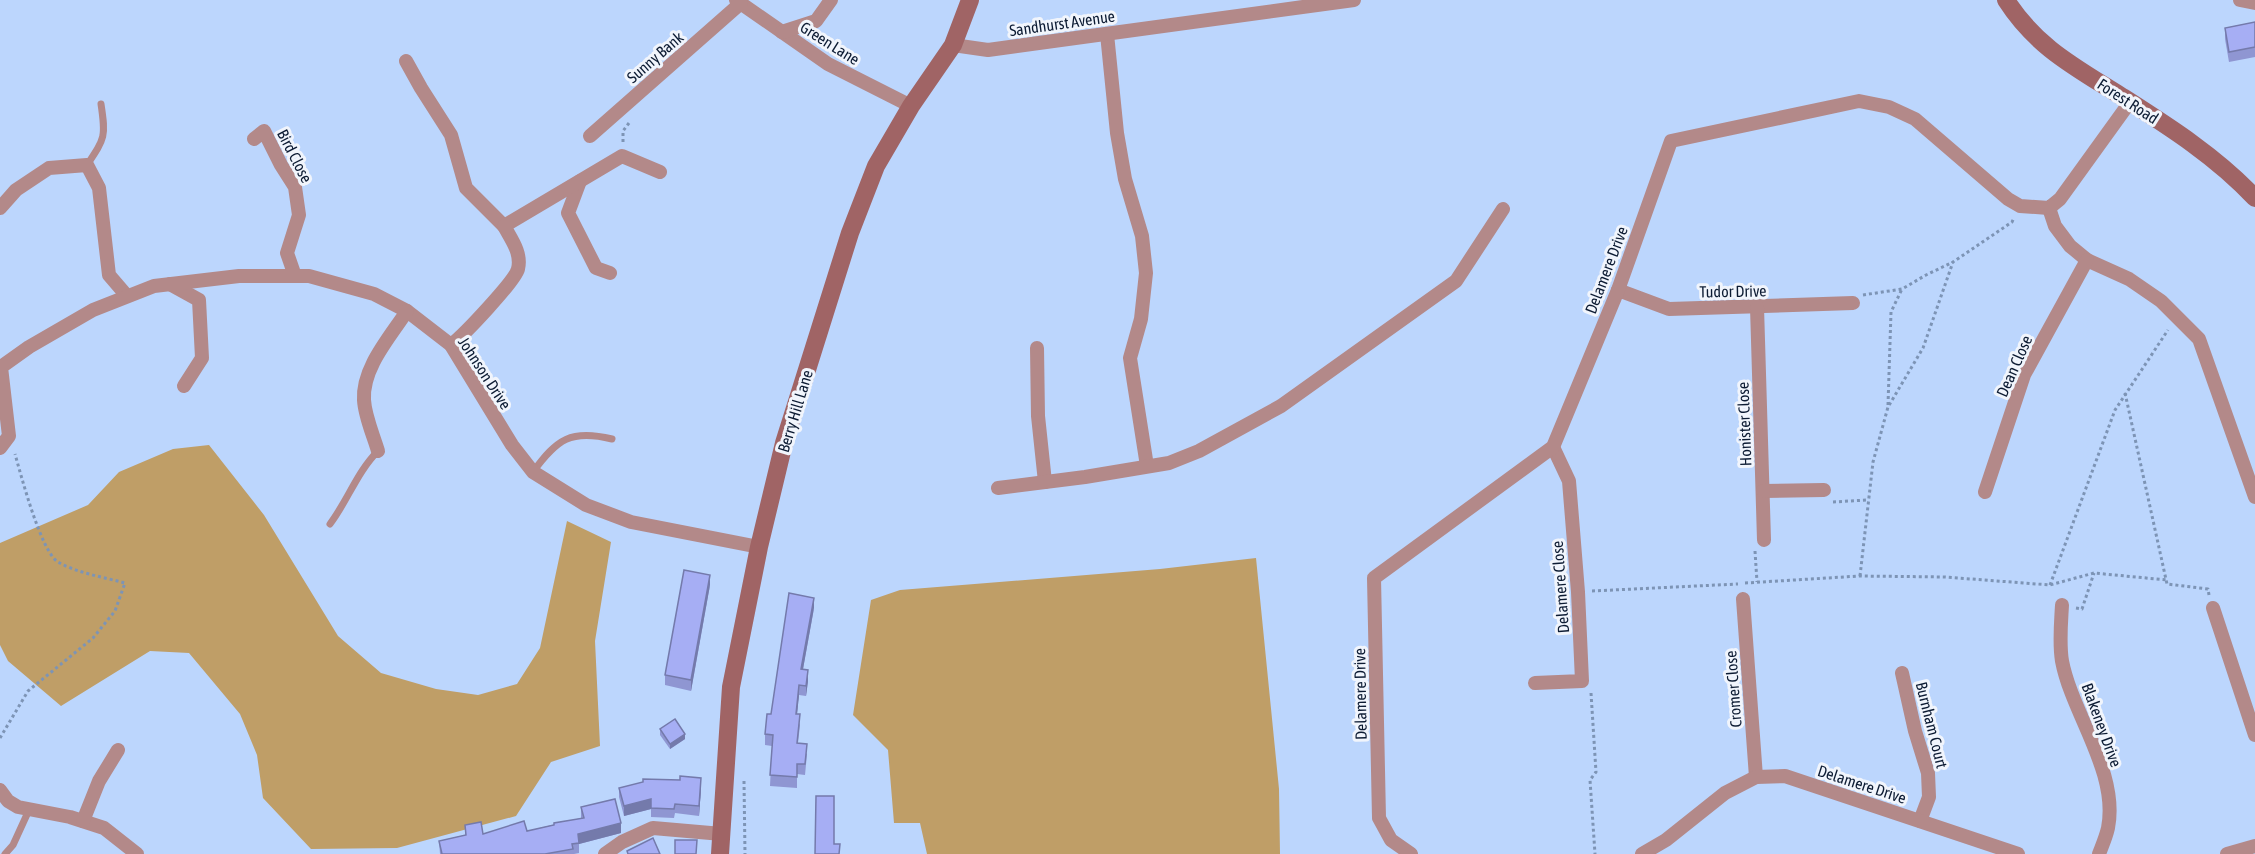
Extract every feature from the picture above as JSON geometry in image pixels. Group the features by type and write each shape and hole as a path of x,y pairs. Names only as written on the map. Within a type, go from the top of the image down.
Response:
{"street":[{"path":"782,32 816,21 831,0"},
{"name":"Berry Hill Lane","path":"720,854 731,687 759,547 784,443 850,233 876,166 911,106 953,45 970,0"},
{"name":"Sandhurst Avenue","path":"953,45 987,50 1354,0"},
{"name":"Forest Road","path":"2006,0 2017,16 2049,50 2130,102 2219,164 2255,198"},
{"path":"2240,0 2255,3"},
{"name":"Green Lane","path":"739,2 828,64 911,106"},
{"name":"Sunny Bank","path":"590,135 739,2"},
{"path":"1107,34 1117,133 1125,179 1142,236 1146,273 1141,319 1130,358 1147,466"},
{"path":"406,61 451,135 466,188 504,226 519,253 518,270 470,330 451,345"},
{"name":"Delamere Drive","path":"1411,854 1391,840 1379,818 1374,578 1553,447 1617,290 1671,141 1859,101 1889,107 1915,119 2008,199 2020,206"},
{"path":"2020,206 2049,208 2060,199 2130,102"},
{"name":"Bird Close","path":"254,139 264,131 295,187 298,215 287,254 295,276"},
{"path":"504,226 622,156 660,172"},
{"path":"0,207 16,190 49,168 87,165 99,188 109,275 127,296"},
{"path":"580,181 568,213 596,268 610,273"},
{"path":"2049,208 2055,226 2070,246 2087,260 2129,279 2161,301 2199,339 2255,497"},
{"path":"999,488 1169,463 1199,452 1281,406 1456,281 1503,209"},
{"name":"Dean Close","path":"1985,492 2024,375 2087,260"},
{"name":"Johnson Drive","path":"9,436 1,366 93,310 154,286 239,276 309,276 374,294 406,311 451,345 512,445 533,472 586,505 631,522 759,547"},
{"path":"170,284 199,300 202,358 184,386"},
{"name":"Tudor Drive","path":"1617,290 1669,309 1853,303"},
{"name":"Honister Close","path":"1757,307 1764,540"},
{"path":"378,450 363,399 367,377 406,311"},
{"path":"1037,348 1038,416 1045,482"},
{"path":"0,448 9,436"},
{"name":"Delamere Close","path":"1553,447 1569,481 1582,681"},
{"path":"1763,491 1824,490"},
{"name":"Cromer Close","path":"1743,599 1756,777"},
{"name":"Blakeney Drive","path":"2062,605 2060,637 2062,661 2107,784 2108,829 2099,854"},
{"path":"2213,608 2255,735"},
{"name":"Burnham Court","path":"1902,673 1915,731 1928,773 1929,797 1920,821"},
{"path":"1535,683 1582,681"},
{"path":"83,821 99,781 118,750"},
{"name":"Delamere Drive","path":"1642,854 1666,840 1725,793 1756,777 1785,776 2019,854"},
{"path":"0,790 8,801 29,810 83,821 104,828 137,854"},
{"path":"605,854 622,842 652,828 722,834"},
{"path":"2227,854 2255,846"}],"lane":[{"path":"87,165 100,145 105,131 101,104"},
{"path":"533,472 556,445 568,438 593,434 612,440"},
{"path":"330,524 347,499 365,464 378,450"},
{"path":"5,854 13,845 29,810"}],"path":[{"path":"1853,303 1866,293 1902,289 1953,262 2012,222 2020,206"},
{"path":"1888,407 1923,348 1953,262"},
{"path":"1860,576 1873,462 1888,407 1891,312 1902,289"},
{"path":"2050,585 2115,410 2179,317"},
{"path":"2125,393 2168,584 2208,589 2213,608"},
{"path":"0,738 28,691 101,629 115,611 125,583 70,568 55,561 40,532 9,436"},
{"path":"1824,490 1824,503 1867,500"},
{"path":"1757,582 1754,541 1764,540"},
{"path":"1578,592 1860,576 1946,577 2050,585 2094,573 2167,580"},
{"path":"2062,605 2082,609 2094,573"},
{"path":"1582,681 1590,680 1596,772 1590,780 1595,854"}],"shaded area":[{"path":"209,445 264,515 338,636 381,673 436,689 478,695 517,684 540,648 567,521 611,542 595,641 600,746 551,762 516,816 397,848 311,849 263,798 257,755 240,714 189,653 150,651 61,706 8,661 0,645 0,543 88,505 119,472 173,449"},
{"path":"1256,558 1279,789 1280,854 927,854 920,823 894,823 888,750 853,715 871,600 900,590 1160,569"}],"building":[{"path":"2255,22 2255,47 2229,52 2225,28"},
{"path":"684,570 710,575 691,680 665,675"},
{"path":"789,593 814,598 801,669 808,670 806,686 799,685 796,714 800,714 797,743 807,744 805,764 797,764 797,777 770,775 773,735 765,734 767,714 771,714"},
{"path":"675,719 685,734 670,744 660,729"},
{"path":"680,776 701,778 699,806 675,804 674,809 651,808 651,799 624,806 619,788 643,782 643,779 680,780"},
{"path":"816,796 834,796 834,844 840,844 839,854 815,854"},
{"path":"615,799 621,823 578,834 579,843 572,844 573,849 545,854 442,854 439,841 466,835 465,825 481,822 483,834 524,821 527,831 584,818 581,807"},
{"path":"653,838 660,854 628,854 627,851"},
{"path":"675,840 697,840 696,854 675,854"}]}
